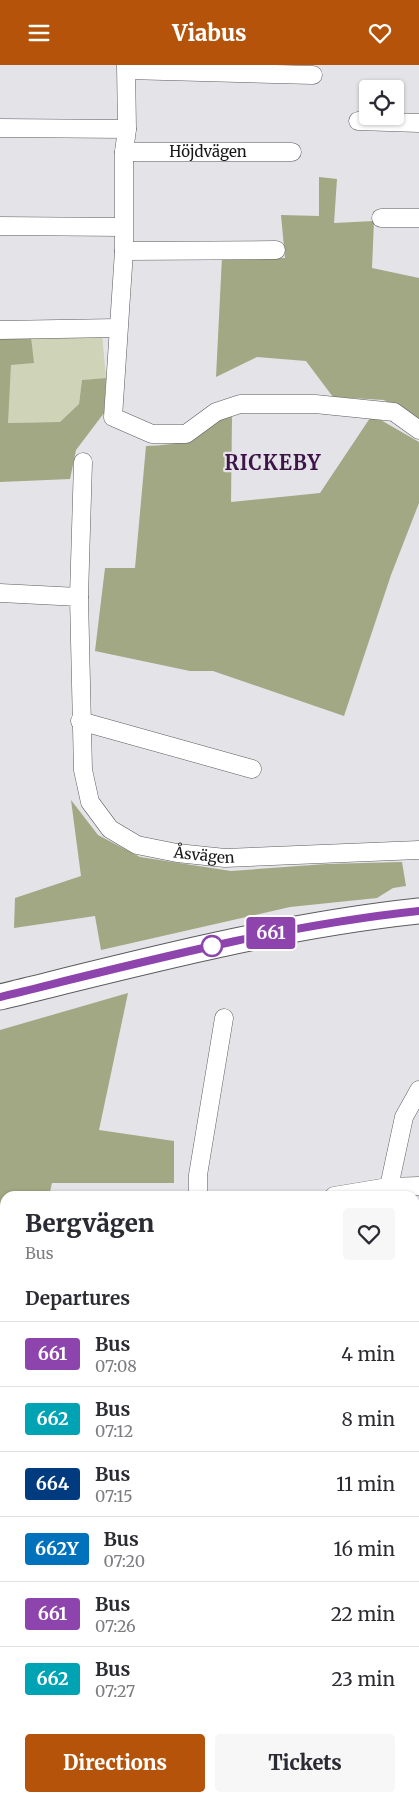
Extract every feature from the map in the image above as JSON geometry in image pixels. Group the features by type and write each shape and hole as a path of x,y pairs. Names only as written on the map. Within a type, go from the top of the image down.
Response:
{"main road":[{"path":"0,997 190,951 302,927 419,911"},
{"path":"0,1007 149,971 318,938 419,927"}],"street":[{"path":"314,75 126,67 127,129 124,152 124,251 117,327 113,417 152,434 186,434 216,412 240,404 315,404 394,412 419,430"},
{"path":"358,121 419,123"},
{"path":"0,128 127,129"},
{"name":"Höjdvägen","path":"124,152 292,152"},
{"path":"0,215 69,215"},
{"path":"381,218 419,218"},
{"path":"0,225 123,227"},
{"path":"124,251 276,251"},
{"path":"0,330 117,327"},
{"name":"Åsvägen","path":"83,462 79,597 80,721 83,770 90,802 110,829 138,845 226,858 419,849"},
{"path":"0,593 79,597"},
{"path":"80,721 252,769"},
{"path":"198,1191 198,1175 224,1018"},
{"path":"419,1090 404,1117 388,1191 419,1185"}],"green space":[{"path":"319,177 337,179 334,223 374,221 372,268 419,278 419,421 384,400 333,397 306,361 257,357 216,377 222,257 285,258 281,215 319,216"},
{"path":"102,333 106,378 82,380 79,404 60,422 7,423 11,365 31,337"},
{"path":"0,337 31,337 34,363 11,365 8,423 60,422 79,404 82,380 106,378 104,413 76,450 70,479 0,482"},
{"path":"372,415 419,442 419,503 391,575 344,716 213,671 190,671 95,651 105,568 135,568 146,446 167,445 184,441 200,432 216,418 232,417 231,502 320,493"},
{"path":"71,800 98,835 140,857 231,871 326,864 402,862 406,886 393,888 377,898 290,907 101,950 95,916 14,928 15,898 81,876"},
{"path":"128,993 99,1130 174,1141 174,1183 52,1183 50,1191 0,1191 0,1030"}],"bus line":[{"name":"661","path":"0,997 190,951 302,927 419,911"}],"district":[{"name":"RICKEBY","path":"273,463"}]}
